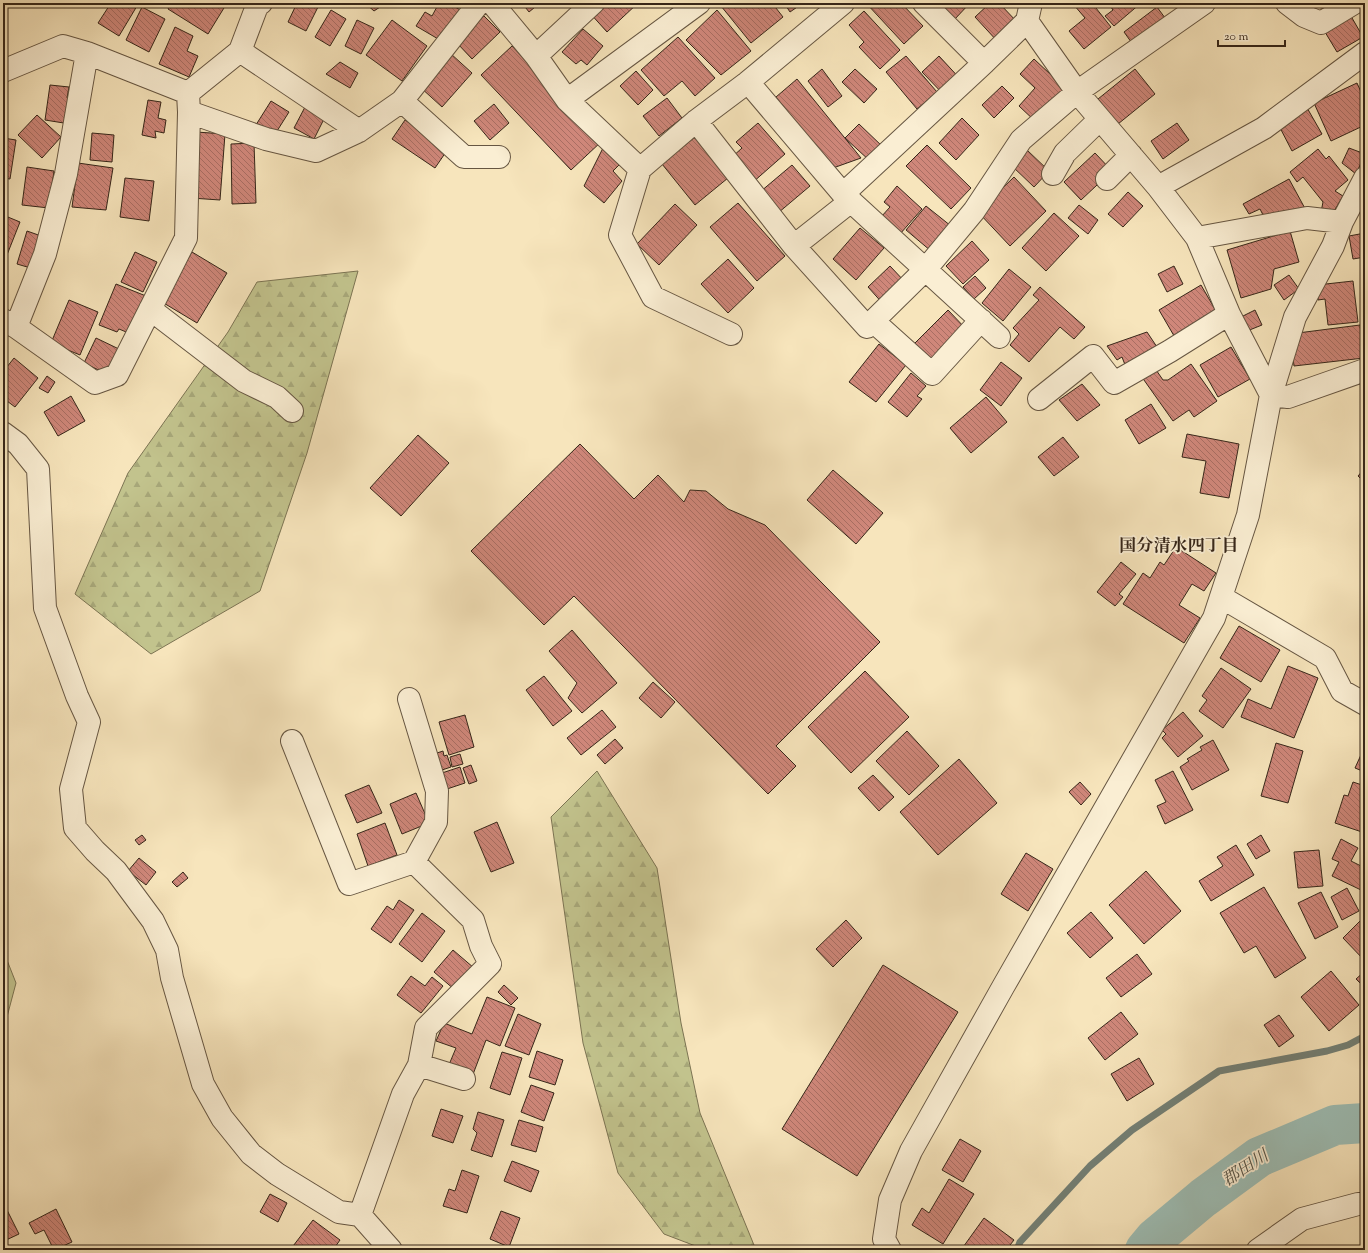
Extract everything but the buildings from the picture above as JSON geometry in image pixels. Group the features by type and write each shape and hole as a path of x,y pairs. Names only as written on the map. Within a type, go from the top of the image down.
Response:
{"street":[{"path":"87,53 64,181 45,254 10,324 95,382 117,375 186,238 189,102 240,51 257,6 260,3"},
{"path":"3,71 63,46 87,53 266,139 316,151 359,131 402,101 479,3"},
{"path":"492,3 536,56 567,100 640,169"},
{"path":"536,56 593,3"},
{"path":"567,100 699,3"},
{"path":"731,334 653,297 620,236 640,169 696,121 748,82 843,3"},
{"path":"924,3 984,63"},
{"path":"696,121 794,246 868,327 925,270 974,210 1021,140 1077,92 1204,3"},
{"path":"1287,3 1304,16 1321,23 1354,3"},
{"path":"1361,3 1365,16"},
{"path":"794,246 847,198 984,63 1029,12 1077,92 1158,187 1197,238 1229,314 1271,395"},
{"path":"240,51 359,131"},
{"path":"1158,187 1264,128 1365,53"},
{"path":"748,82 847,198 999,337"},
{"path":"402,101 464,157 498,157"},
{"path":"1053,174 1065,153 1100,119"},
{"path":"1107,179 1131,155"},
{"path":"890,1250 884,1239 890,1200 911,1151 1006,980 1214,618 1248,516 1271,395 1295,317 1333,246 1342,222 1362,191"},
{"path":"1197,238 1306,218 1342,222"},
{"path":"150,309 244,381 277,397 292,411"},
{"path":"1039,399 1092,356 1114,383 1170,351 1229,314"},
{"path":"873,321 932,374 980,320"},
{"path":"1271,395 1288,397 1365,370"},
{"path":"3,433 18,444 38,469 45,608 77,696 89,722 71,789 75,828 95,851 116,871 153,920 167,950 172,978 203,1084 222,1118 251,1154 277,1174 338,1212 360,1215 391,1250"},
{"path":"1221,597 1325,658 1342,691 1365,704"},
{"path":"292,742 349,884 414,862 436,822 437,791 409,699"},
{"path":"360,1215 403,1094 419,1065 426,1028 490,964 481,946 474,920 414,862"},
{"path":"419,1065 464,1079"},
{"path":"1258,1250 1302,1218 1358,1204 1365,1204"}],"green space":[{"path":"358,271 307,453 260,591 151,654 75,594 128,473 228,332 257,282"},
{"path":"597,771 657,868 681,1023 700,1113 756,1250 706,1250 664,1234 618,1173 583,1043 551,817"},
{"path":"3,950 16,983 3,1032"}],"waterway":[{"path":"1017,1250 1020,1242 1090,1166 1132,1130 1219,1071 1327,1051 1348,1045 1365,1036"},
{"name":"郡田川","path":"1145,1250 1155,1238 1203,1198 1259,1157 1335,1125 1365,1123"}],"district":[{"name":"国分清水四丁目","path":"1179,547"}]}
